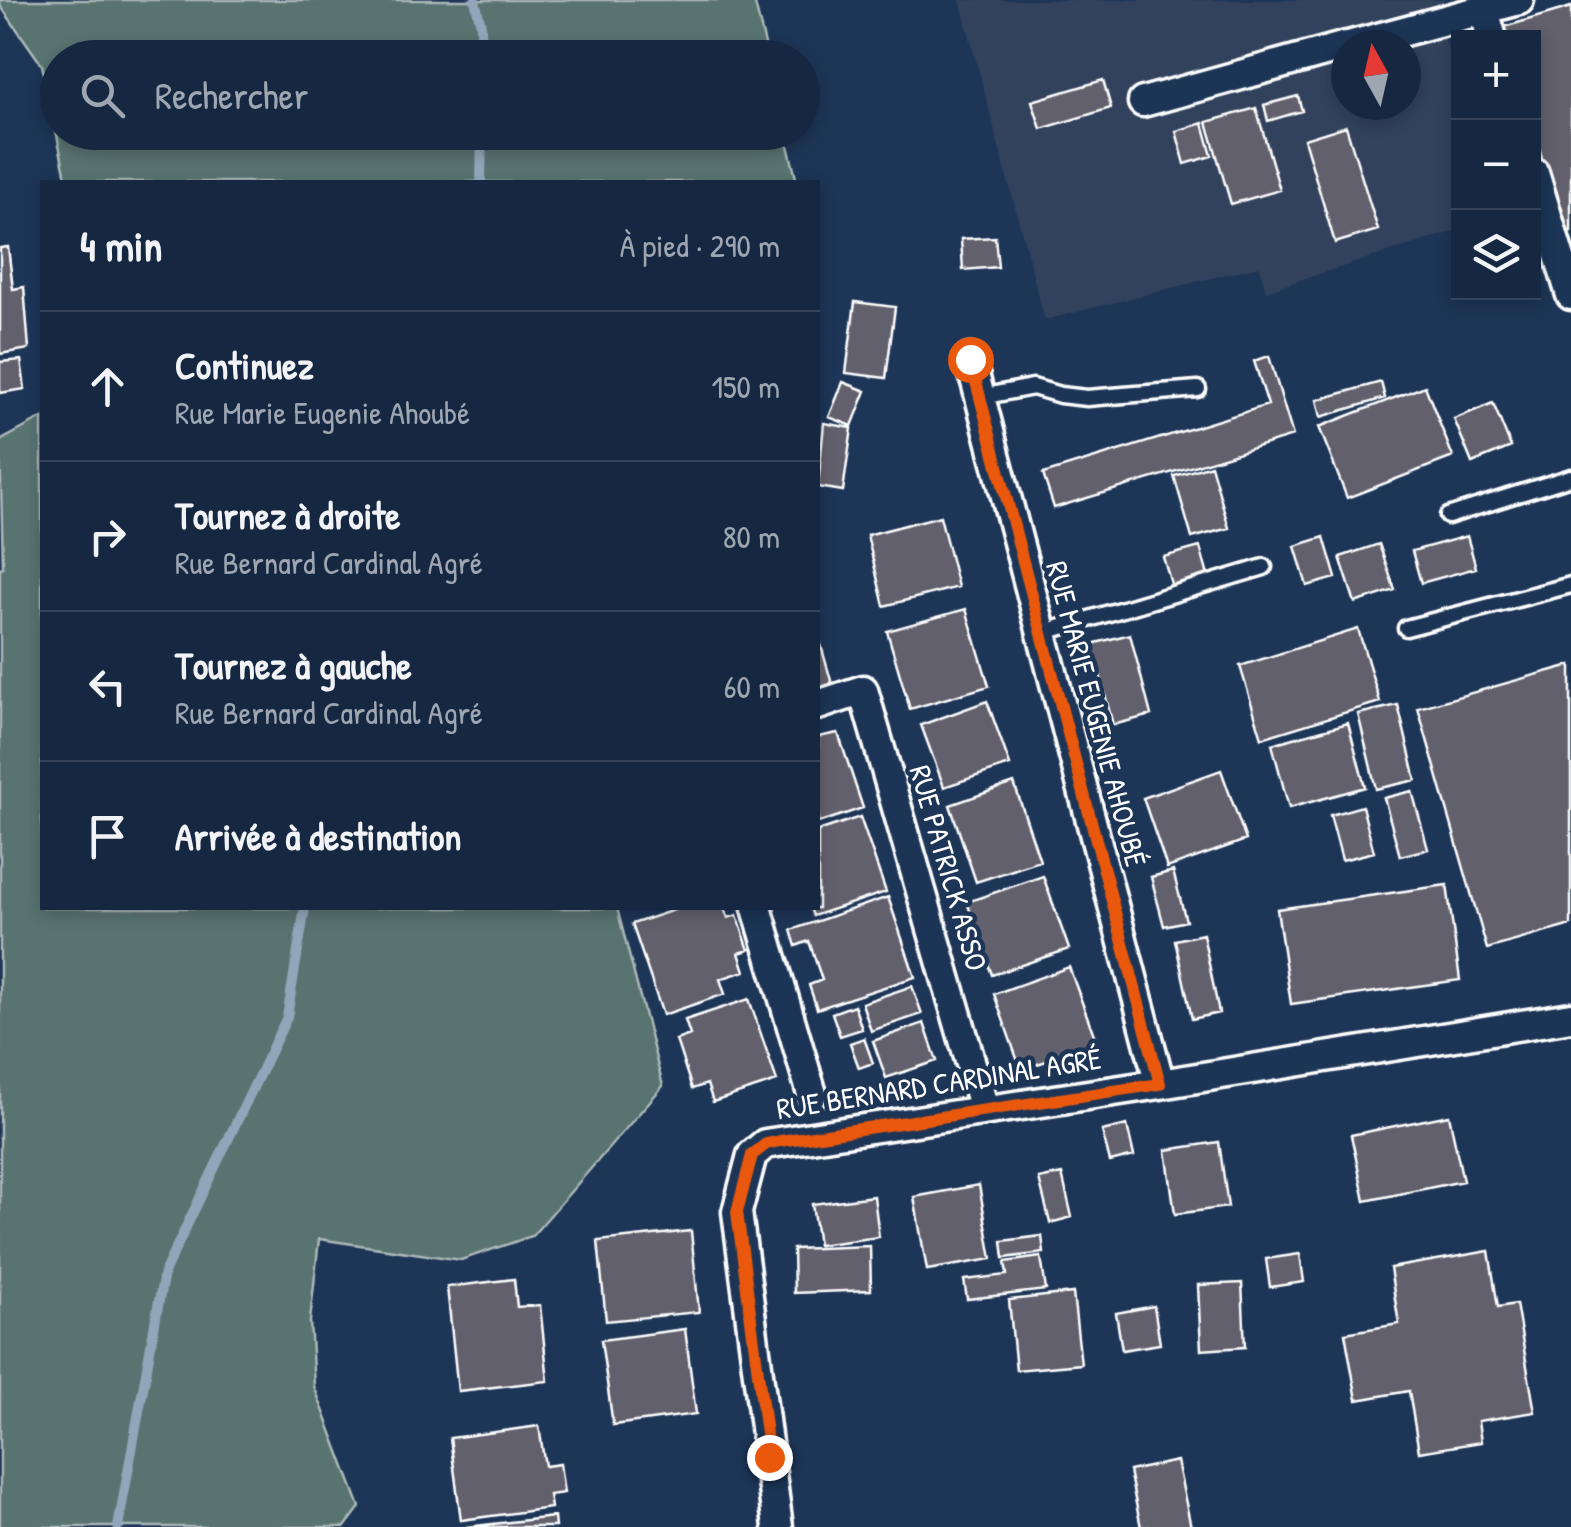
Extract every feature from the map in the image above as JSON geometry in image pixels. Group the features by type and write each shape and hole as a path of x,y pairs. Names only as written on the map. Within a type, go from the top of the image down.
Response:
{"street":[{"path":"1421,35 1488,24 1519,0"},
{"path":"1144,102 1331,51"},
{"path":"1541,195 1571,296"},
{"name":"RUE MARIE EUGENIE AHOUBÉ","path":"970,359 1160,1084"},
{"name":"RUE PATRICK ASSO","path":"820,703 863,690 984,1108"},
{"path":"757,910 812,1094"},
{"name":"RUE BERNARD CARDINAL AGRÉ","path":"778,1527 737,1212 752,1155 766,1144 1571,1017"}],"lane":[{"path":"980,397 1033,386 1087,398 1198,389"},
{"path":"1448,516 1571,477"},
{"path":"1042,632 1264,568"},
{"path":"1406,628 1571,585"}],"shaded area":[{"path":"960,0 1445,0 1434,4 1451,59 1451,232 1266,291 1259,266 1045,320"}],"green space":[{"path":"0,0 754,0 764,40 40,40 40,62"},
{"path":"60,150 789,150 797,180 67,180"},
{"path":"40,419 40,910 618,910 663,1086 532,1236 461,1260 319,1239 310,1321 314,1386 360,1507 345,1527 0,1527 0,441"}],"building":[{"path":"1571,7 1571,232 1564,234 1541,154 1541,30 1504,27"},
{"path":"1103,80 1111,108 1041,129 1032,101"},
{"path":"1298,96 1302,111 1268,121 1264,105"},
{"path":"1256,108 1280,190 1231,204 1207,122"},
{"path":"1203,123 1212,156 1185,164 1176,131"},
{"path":"1346,126 1378,230 1335,243 1304,139"},
{"path":"995,237 998,267 963,270 961,239"},
{"path":"8,247 13,289 24,287 29,349 0,354 0,248"},
{"path":"855,302 895,307 886,378 846,373"},
{"path":"1269,356 1293,436 1054,508 1043,474 1268,405 1254,361"},
{"path":"21,360 25,389 0,393 0,362"},
{"path":"843,382 866,391 852,426 829,417"},
{"path":"1381,382 1385,398 1321,417 1317,400"},
{"path":"1425,386 1453,457 1347,498 1319,427"},
{"path":"1493,403 1511,447 1472,463 1454,419"},
{"path":"824,423 852,428 843,491 820,487"},
{"path":"1211,465 1229,528 1192,538 1174,476"},
{"path":"940,516 958,587 884,606 867,535"},
{"path":"1467,536 1476,568 1421,583 1412,551"},
{"path":"1324,537 1336,578 1307,586 1295,546"},
{"path":"1379,544 1395,590 1355,603 1340,557"},
{"path":"1200,547 1208,576 1172,587 1163,557"},
{"path":"966,609 989,686 910,709 887,631"},
{"path":"1358,629 1380,702 1262,738 1240,666"},
{"path":"1130,634 1151,715 1113,725 1092,644"},
{"path":"820,642 834,691 820,695"},
{"path":"1571,665 1571,925 1487,949 1418,708"},
{"path":"987,701 1010,765 944,787 921,725"},
{"path":"1398,705 1416,780 1376,789 1358,714"},
{"path":"1348,723 1365,787 1289,808 1272,744"},
{"path":"838,733 863,808 820,822 820,737"},
{"path":"1221,770 1246,840 1167,868 1143,798"},
{"path":"1014,783 1040,861 976,882 950,805"},
{"path":"1412,791 1428,849 1400,856 1384,798"},
{"path":"1362,806 1374,852 1342,860 1330,815"},
{"path":"860,817 886,892 813,916 811,910 820,910 820,830"},
{"path":"1173,871 1186,921 1164,926 1151,877"},
{"path":"1043,876 1069,949 992,975 967,902"},
{"path":"1447,885 1460,980 1291,1004 1277,909"},
{"path":"888,897 915,977 817,1009 809,985 822,980 809,941 796,946 791,930"},
{"path":"674,910 725,910 728,918 737,915 749,950 739,953 745,971 720,979 725,994 663,1015 632,924"},
{"path":"1203,934 1219,1013 1192,1019 1175,940"},
{"path":"1069,967 1097,1043 1021,1070 994,994"},
{"path":"912,986 922,1014 871,1031 862,1003"},
{"path":"749,999 777,1081 713,1102 707,1084 692,1089 676,1040 690,1035 685,1020"},
{"path":"854,1005 862,1029 840,1036 832,1013"},
{"path":"924,1023 937,1061 886,1078 873,1041"},
{"path":"864,1038 873,1063 859,1068 850,1043"},
{"path":"1449,1115 1463,1181 1365,1201 1351,1135"},
{"path":"1127,1125 1134,1156 1110,1162 1102,1131"},
{"path":"1219,1142 1228,1207 1175,1214 1166,1150"},
{"path":"1062,1174 1072,1217 1050,1223 1039,1179"},
{"path":"979,1185 992,1259 927,1270 914,1197"},
{"path":"874,1196 879,1237 818,1245 812,1204"},
{"path":"691,1231 699,1312 606,1321 598,1241"},
{"path":"1042,1236 1044,1253 1004,1258 1002,1241"},
{"path":"870,1246 871,1290 794,1293 793,1249"},
{"path":"1489,1251 1498,1307 1516,1304 1535,1412 1478,1421 1481,1442 1419,1452 1409,1391 1357,1400 1345,1333 1399,1324 1390,1268"},
{"path":"1300,1254 1304,1282 1270,1287 1266,1259"},
{"path":"1041,1257 1046,1290 967,1299 964,1280 1007,1275 1005,1262"},
{"path":"514,1279 517,1307 540,1305 548,1381 458,1391 447,1287"},
{"path":"1242,1283 1245,1347 1201,1350 1198,1285"},
{"path":"1073,1293 1081,1364 1016,1370 1009,1300"},
{"path":"1154,1306 1160,1344 1122,1350 1116,1313"},
{"path":"685,1329 696,1414 613,1425 601,1340"},
{"path":"539,1426 545,1466 560,1464 564,1493 549,1495 551,1508 461,1520 450,1438"},
{"path":"1177,1461 1191,1527 1141,1527 1129,1471"},
{"path":"554,1517 555,1527 466,1527"}],"waterway":[{"path":"475,0 481,40"},
{"path":"481,180 482,150"},
{"path":"118,1527 164,1273 287,1017 305,910"}],"route":[{"path":"769,1457 737,1212 752,1155 766,1144 780,1141 1160,1084 970,359"}]}
